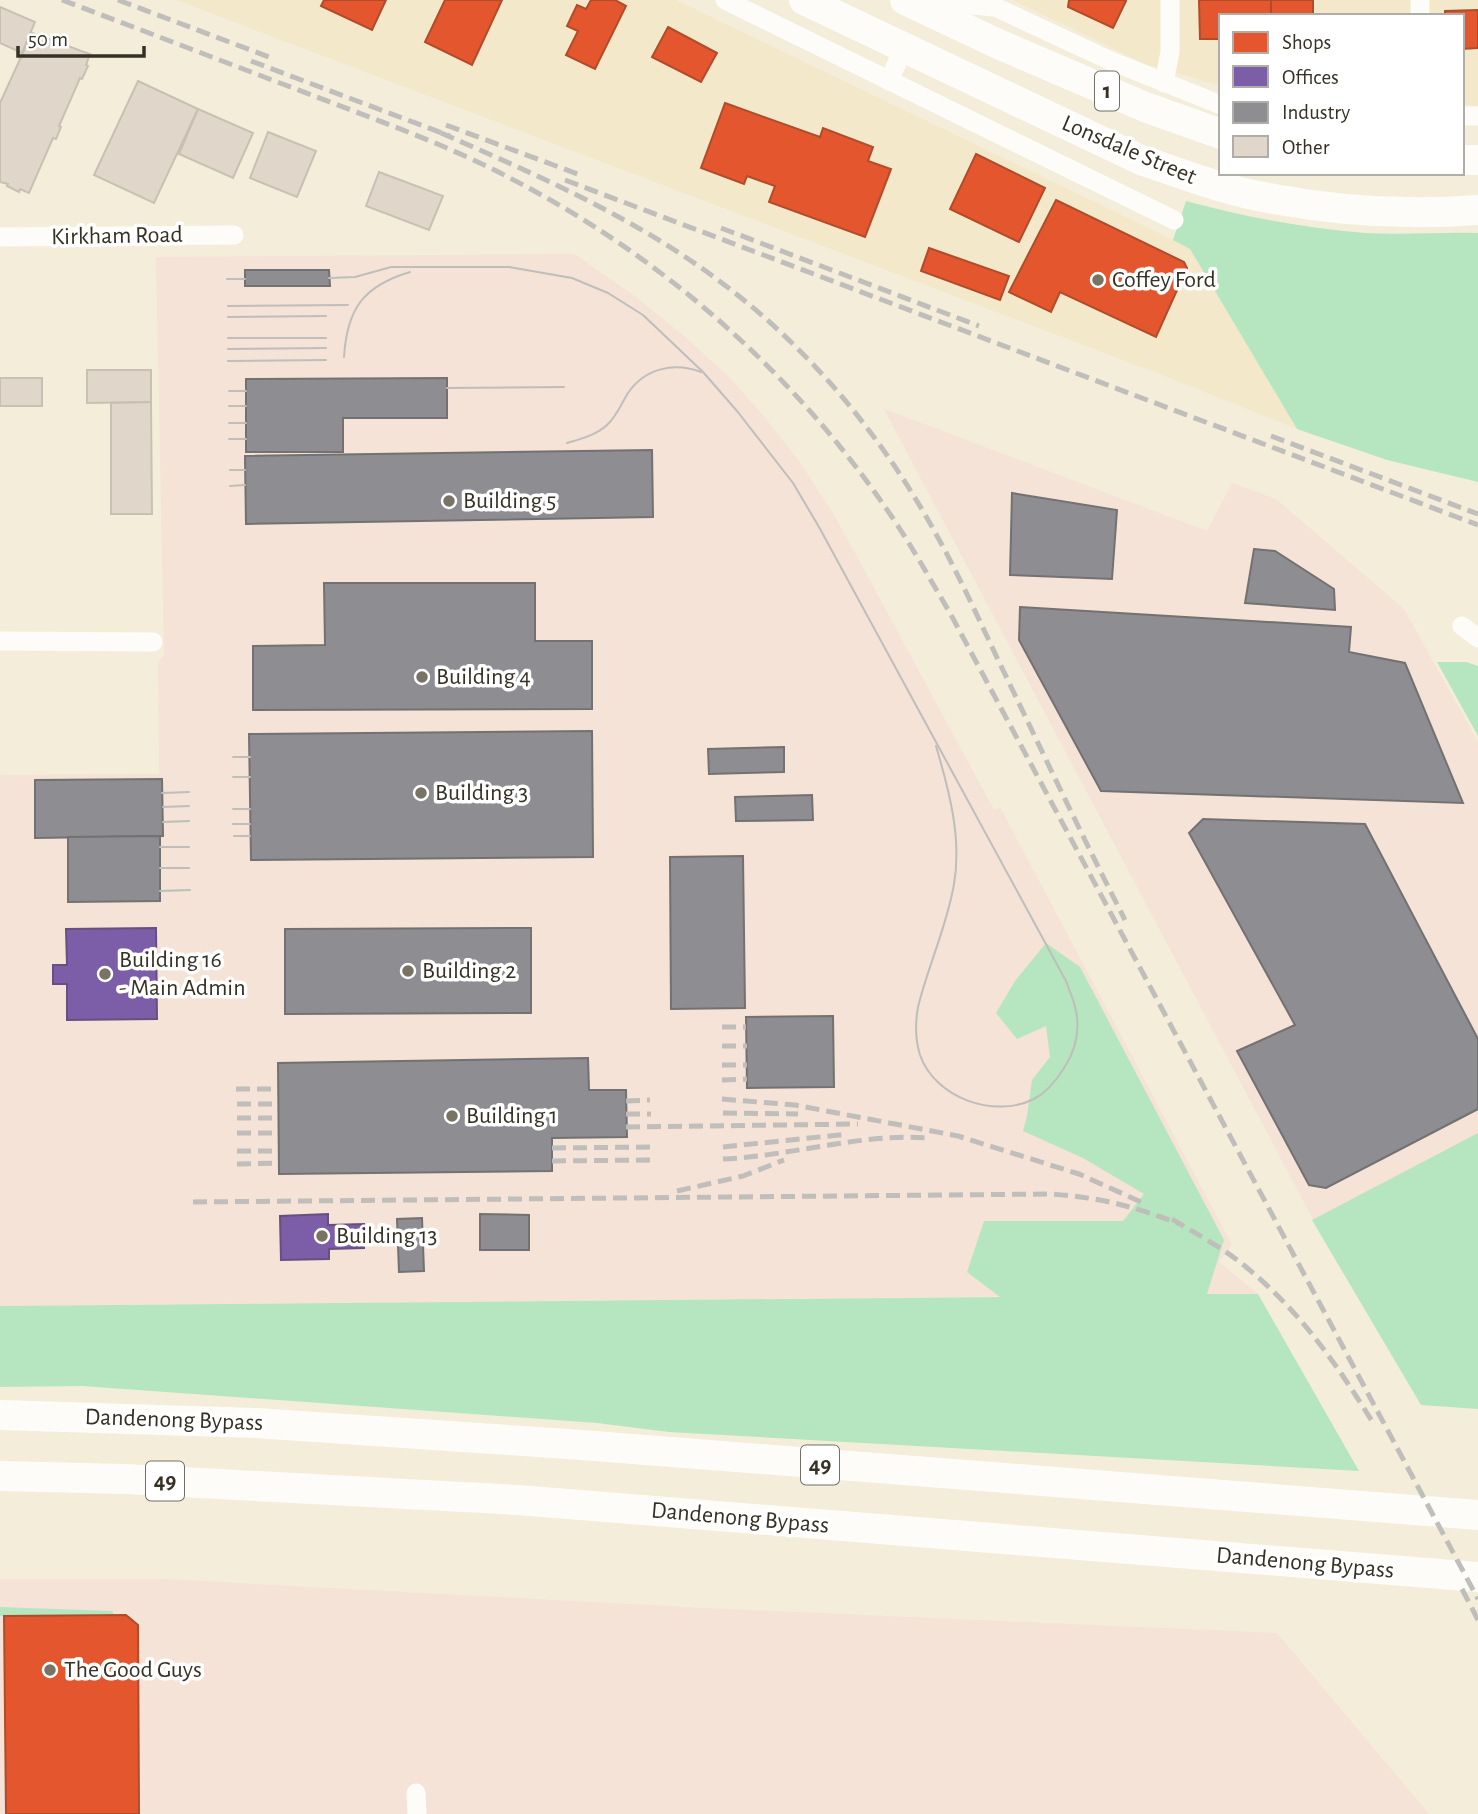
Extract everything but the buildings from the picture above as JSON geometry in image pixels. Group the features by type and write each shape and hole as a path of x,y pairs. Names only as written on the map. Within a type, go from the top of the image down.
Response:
{"highway":[{"name":"Lonsdale Street","path":"804,0 1141,160 1216,186 1283,200 1399,213 1478,210"},
{"name":"Lonsdale Street","path":"913,4 1145,107 1219,133"},
{"path":"904,47 913,4"},
{"name":"Dandenong Bypass","path":"0,1415 269,1424 582,1445 1469,1515"},
{"name":"Dandenong Bypass","path":"0,1476 125,1479 518,1500 1478,1577"}],"street":[{"name":"Lonsdale Street","path":"725,0 1174,220"},
{"path":"1164,83 1170,52 1170,0"},
{"path":"913,4 995,7 1164,83 1219,104"},
{"path":"890,81 904,47"},
{"name":"Kirkham Road","path":"0,237 234,235"},
{"path":"0,641 153,642"},
{"path":"416,1793 417,1814"}],"shaded area":[{"path":"176,0 676,0 1190,248 1297,429 1157,373"},
{"path":"1013,0 1478,0 1478,106 1464,105 1464,14 1219,14 1219,85 1145,64"},
{"path":"574,254 632,294 683,335 731,379 799,461 834,515 994,810 1000,807 1232,1245 1219,1262 1258,1294 0,1306 0,775 159,774 158,662 164,656 156,257"},
{"path":"884,409 1207,531 1232,483 1276,499 1404,609 1478,742 1478,1137 1315,1223"},
{"path":"0,1579 163,1579 703,1608 1277,1633 1429,1814 0,1814"}],"green space":[{"path":"1186,201 1275,221 1342,231 1379,234 1478,233 1478,482 1387,460 1297,429 1190,249 1173,240"},
{"path":"1437,662 1466,662 1478,666 1478,736"},
{"path":"1046,943 1080,967 1224,1240 1207,1294 1258,1294 1359,1471 669,1432 597,1423 82,1386 0,1387 0,1306 1000,1297 967,1272 984,1221 1123,1221 1144,1194 1083,1158 1023,1131 1032,1080 1050,1057 1046,1026 1017,1039 996,1013 1015,981"},
{"path":"1478,1133 1478,1409 1421,1405 1312,1220"},
{"path":"0,1607 112,1611 114,1615 0,1616"}],"tram line":[{"path":"329,278 355,277 391,267 509,267 572,278 608,293 643,315 703,372 737,411 793,483 819,527 1066,981 1077,1017 1073,1050 1061,1073 1047,1090 1018,1105 984,1105 952,1093 928,1070 918,1049 918,1007 947,915 956,867 953,814 936,746"},
{"path":"344,357 349,325 360,302 380,284 410,272"},
{"path":"227,279 245,279"},
{"path":"228,306 348,305"},
{"path":"228,317 326,316"},
{"path":"228,338 326,338"},
{"path":"228,349 326,348"},
{"path":"228,361 326,360"},
{"path":"567,443 593,434 607,425 628,393 651,373 671,368 701,372"},
{"path":"447,388 564,387"},
{"path":"229,391 246,391"},
{"path":"229,406 246,406"},
{"path":"229,423 246,423"},
{"path":"229,439 246,439"},
{"path":"230,470 245,470"},
{"path":"230,486 245,485"},
{"path":"233,757 250,757"},
{"path":"233,777 250,777"},
{"path":"162,793 189,792"},
{"path":"163,807 189,806"},
{"path":"233,809 250,809"},
{"path":"163,822 189,821"},
{"path":"233,824 250,824"},
{"path":"234,836 250,836"},
{"path":"160,847 189,847"},
{"path":"160,868 189,868"},
{"path":"160,891 190,890"}],"railway":[{"path":"62,0 414,134 508,177 565,208 672,281 768,367 813,414 854,464 892,517 950,613 1478,1599"},
{"path":"118,0 269,57"},
{"path":"251,61 450,136"},
{"path":"446,125 583,176"},
{"path":"441,133 616,215 682,255 748,303 811,362 839,394 891,461 945,550 1125,920"},
{"path":"565,180 1478,525"},
{"path":"721,228 979,326"},
{"path":"1271,436 1478,514"},
{"path":"722,1027 746,1027"},
{"path":"722,1046 747,1046"},
{"path":"722,1065 747,1065"},
{"path":"722,1080 747,1079"},
{"path":"236,1089 278,1089"},
{"path":"722,1099 795,1105 958,1136 1079,1174 1141,1202"},
{"path":"626,1101 650,1100"},
{"path":"237,1104 278,1104"},
{"path":"723,1113 798,1114"},
{"path":"626,1114 651,1114"},
{"path":"237,1118 279,1118"},
{"path":"626,1127 858,1124"},
{"path":"237,1133 279,1133"},
{"path":"723,1147 848,1134"},
{"path":"723,1159 877,1139 929,1138"},
{"path":"552,1148 651,1147"},
{"path":"237,1151 279,1151"},
{"path":"552,1161 651,1160"},
{"path":"677,1191 743,1176 784,1160"},
{"path":"237,1164 279,1163"},
{"path":"193,1202 1052,1194 1117,1204 1180,1224"},
{"path":"1172,1219 1233,1257 1281,1299 1331,1359 1375,1426"},
{"path":"1462,1589 1478,1620"}],"place":[{"name":"Coffey Ford","path":"1098,280"},
{"name":"Building 5","path":"449,501"},
{"name":"Building 4","path":"422,677"},
{"name":"Building 3","path":"421,793"},
{"name":"Building 2","path":"408,971"},
{"name":"Building 16 - Main Admin","path":"105,974"},
{"name":"Building 1","path":"452,1116"},
{"name":"Building 13","path":"322,1236"},
{"name":"The Good Guys","path":"50,1670"}]}
